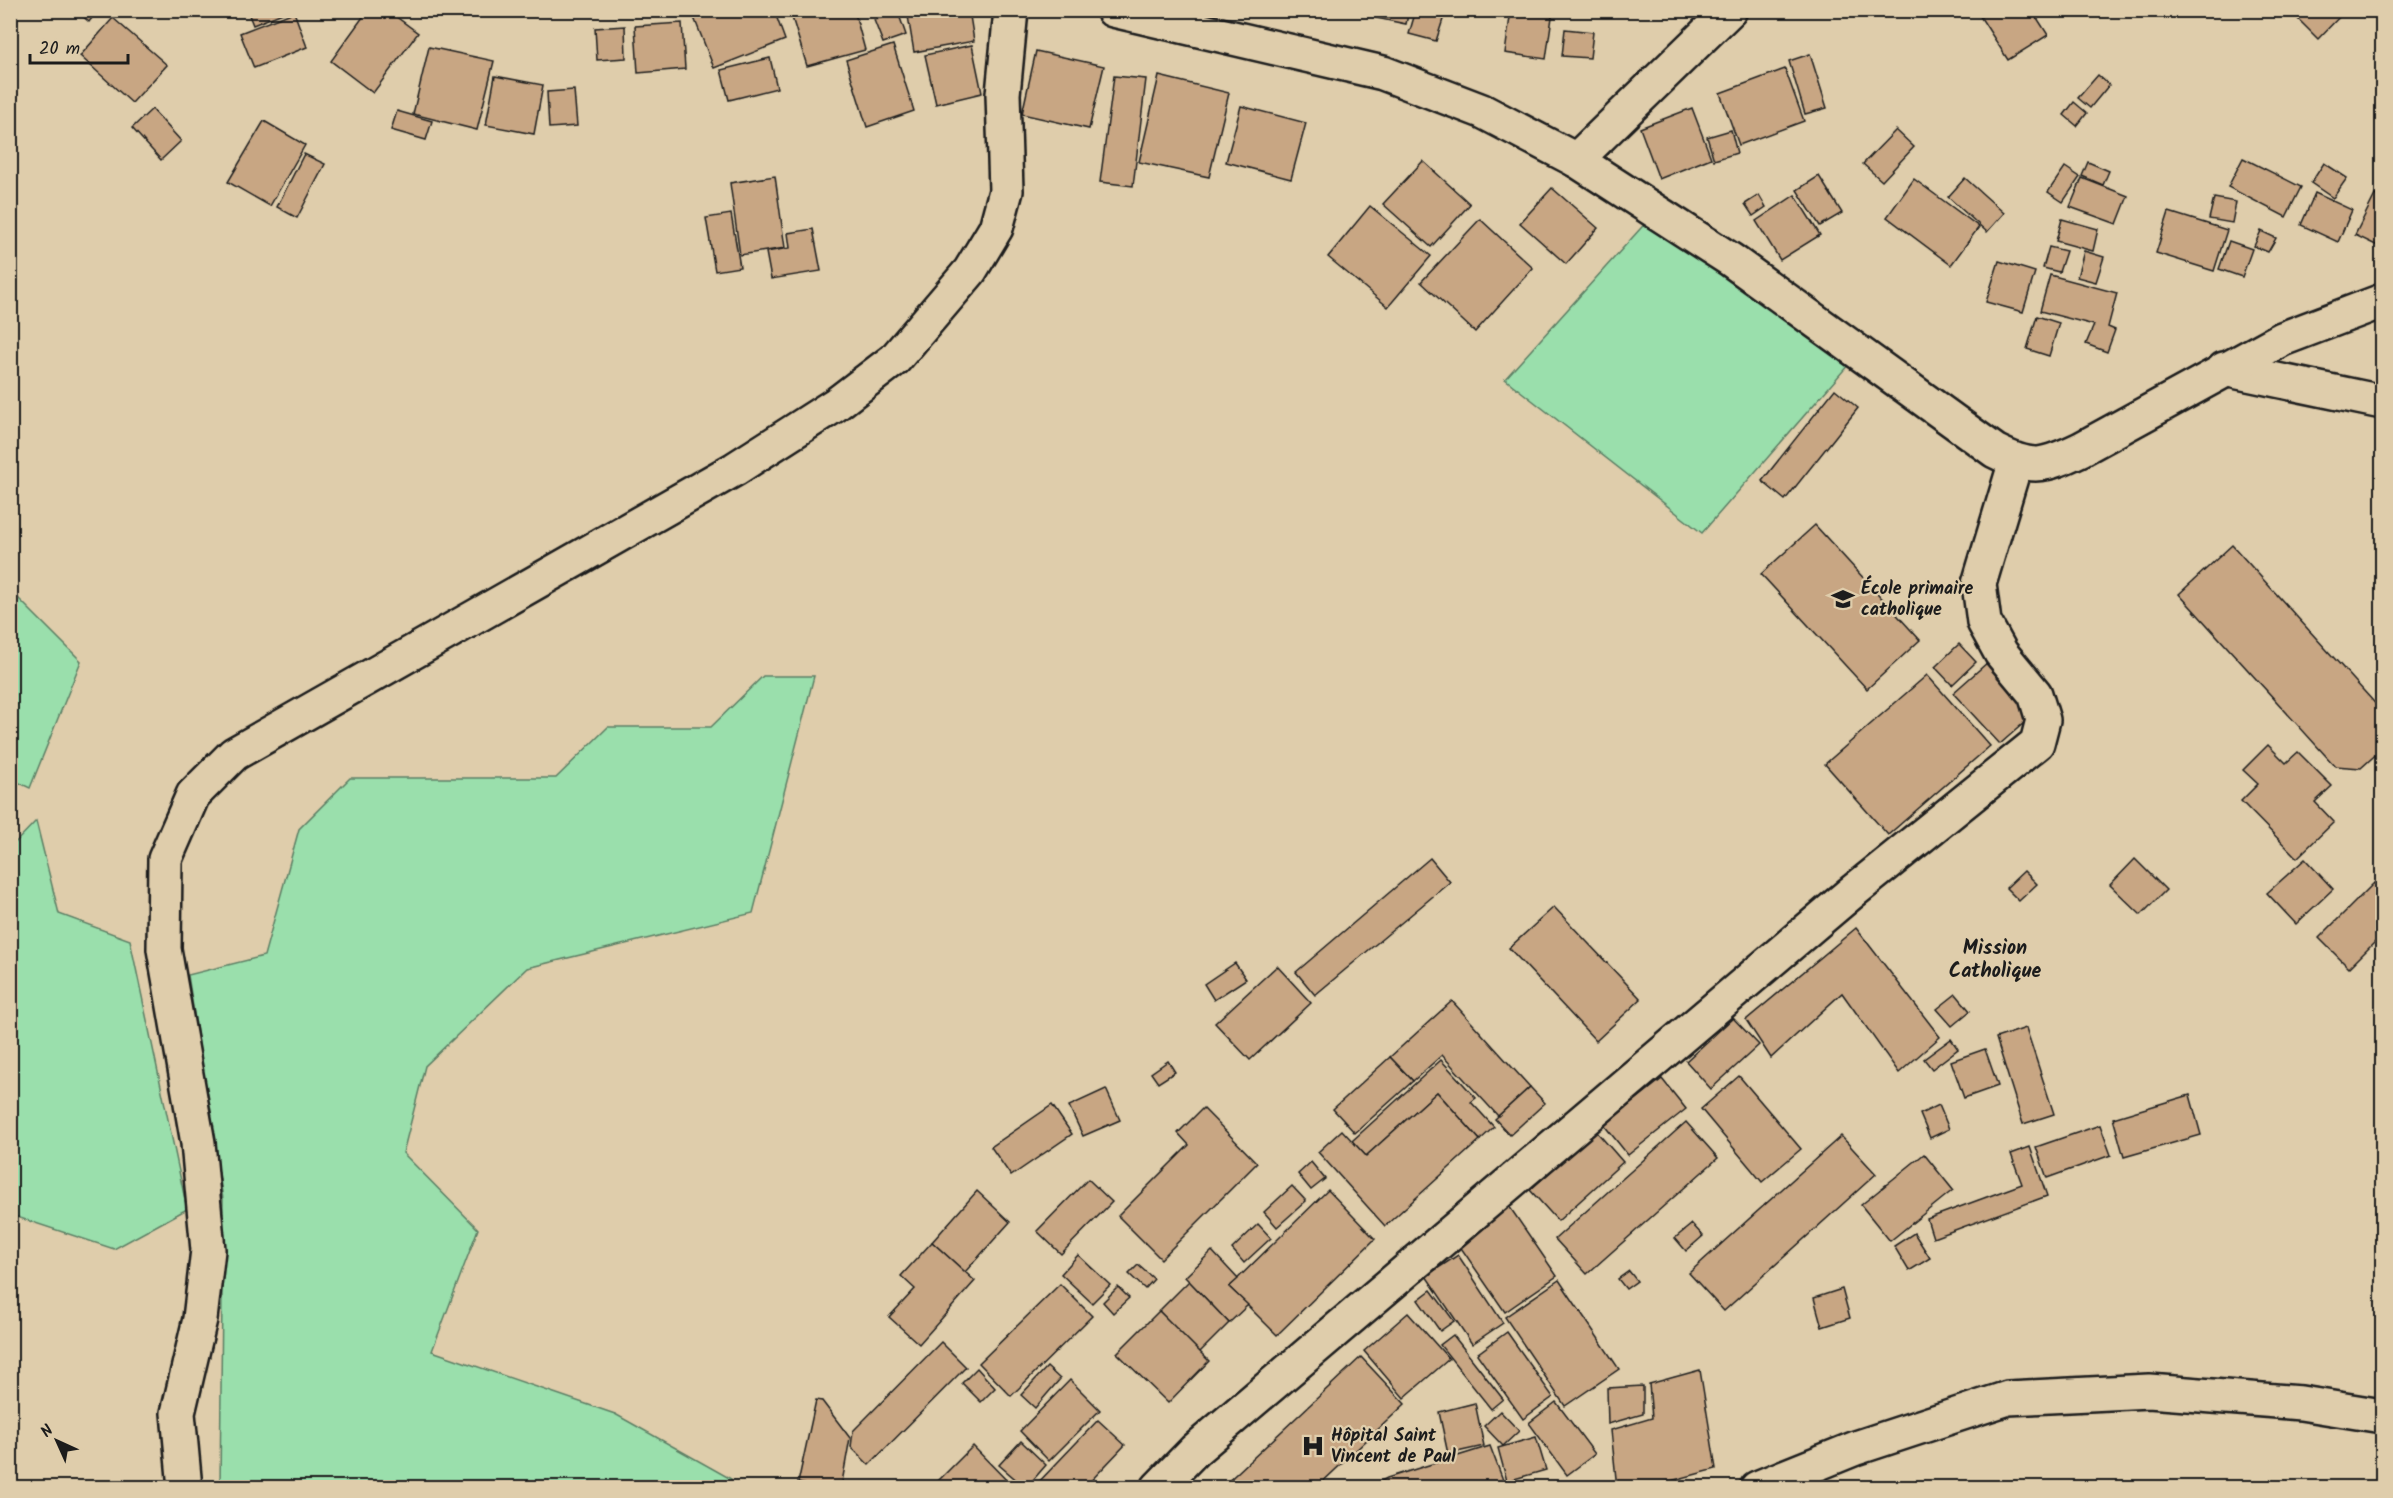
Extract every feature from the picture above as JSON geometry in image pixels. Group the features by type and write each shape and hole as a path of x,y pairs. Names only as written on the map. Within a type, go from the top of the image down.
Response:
{"street":[{"path":"185,1488 178,1413 200,1319 208,1250 198,1143 164,949 165,859 193,795 234,754 735,468 835,405 895,359 970,271 996,228 1006,191 1003,94 1011,10"},
{"path":"1113,10 1383,73 1482,111 1576,160 1731,260 1995,451 2028,466 2051,463 2081,449 2282,339 2382,301"},
{"path":"1576,160 1730,10"},
{"path":"2224,369 2382,402"},
{"path":"1158,1488 1230,1420 1851,892 2037,743 2043,720 2035,694 2001,653 1984,622 1978,584 2016,461"},
{"path":"1757,1488 1856,1448 2008,1398 2149,1391 2301,1403 2382,1416"}],"green space":[{"path":"1650,218 1850,363 1702,533 1505,379"},
{"path":"11,591 81,661 30,788 11,779"},
{"path":"763,676 814,676 753,913 527,968 425,1066 403,1153 478,1229 432,1351 615,1414 731,1479 733,1487 220,1487 223,1199 188,975 264,956 299,829 350,778 556,778 608,727 711,727"},
{"path":"36,821 59,914 130,940 187,1209 114,1249 11,1215 11,847"}],"building":[{"path":"76,10 98,10 89,22"},
{"path":"247,10 290,10 253,25"},
{"path":"368,10 387,10 418,33 373,93 331,61"},
{"path":"705,10 774,10 785,40 714,68 693,15"},
{"path":"805,10 854,10 865,50 807,66 791,14"},
{"path":"907,10 969,10 974,41 914,52"},
{"path":"1377,10 1409,10 1406,24 1376,18"},
{"path":"1416,10 1446,10 1436,41 1409,34"},
{"path":"1511,10 1553,10 1546,59 1505,53"},
{"path":"1976,10 2032,10 2048,35 2008,60"},
{"path":"2289,10 2346,10 2318,39"},
{"path":"294,12 307,47 254,68 240,33"},
{"path":"898,12 906,35 883,43 874,20"},
{"path":"113,18 167,65 132,103 80,56"},
{"path":"682,23 685,69 638,73 635,26"},
{"path":"625,26 626,58 597,60 595,28"},
{"path":"1565,29 1593,32 1590,58 1562,56"},
{"path":"893,45 914,111 867,127 846,60"},
{"path":"972,45 982,93 936,104 925,55"},
{"path":"429,47 494,61 477,130 413,114"},
{"path":"1036,51 1104,66 1089,129 1022,114"},
{"path":"1810,54 1827,108 1805,114 1789,61"},
{"path":"770,58 777,88 729,100 721,70"},
{"path":"1785,69 1804,121 1739,145 1720,93"},
{"path":"2098,75 2109,85 2090,108 2078,98"},
{"path":"495,76 543,85 534,134 486,125"},
{"path":"1114,76 1146,79 1133,186 1100,182"},
{"path":"1159,76 1229,93 1209,177 1139,162"},
{"path":"574,90 577,126 549,128 547,92"},
{"path":"2074,102 2087,113 2077,126 2064,115"},
{"path":"1241,106 1306,123 1291,179 1226,162"},
{"path":"1692,108 1711,158 1659,179 1640,128"},
{"path":"152,109 181,141 161,160 132,128"},
{"path":"397,111 432,121 426,140 391,130"},
{"path":"264,121 305,145 270,206 228,182"},
{"path":"1731,130 1737,153 1714,160 1707,137"},
{"path":"1896,130 1914,147 1882,181 1863,164"},
{"path":"304,154 325,164 297,218 277,207"},
{"path":"2243,158 2301,187 2286,217 2228,187"},
{"path":"1423,161 1470,204 1431,247 1383,204"},
{"path":"2088,162 2109,171 2103,185 2082,176"},
{"path":"2324,163 2347,178 2333,198 2311,183"},
{"path":"2065,167 2080,177 2063,202 2048,192"},
{"path":"775,176 785,248 740,255 730,183"},
{"path":"1819,176 1842,213 1820,226 1797,190"},
{"path":"1965,178 2004,213 1987,232 1948,197"},
{"path":"2082,178 2128,196 2117,224 2070,207"},
{"path":"1914,179 1979,227 1951,265 1887,217"},
{"path":"1552,188 1598,228 1566,264 1520,223"},
{"path":"2315,193 2352,210 2338,242 2301,225"},
{"path":"1759,195 1766,207 1753,216 1745,204"},
{"path":"1795,195 1820,235 1780,260 1756,221"},
{"path":"2375,195 2382,198 2382,248 2355,235"},
{"path":"2214,198 2236,202 2232,223 2209,219"},
{"path":"1370,206 1431,256 1388,307 1328,257"},
{"path":"2169,212 2227,230 2214,271 2156,253"},
{"path":"731,214 740,267 715,271 706,218"},
{"path":"1480,219 1533,268 1475,332 1421,282"},
{"path":"2062,219 2098,229 2093,251 2056,241"},
{"path":"813,229 821,271 771,279 766,252 790,248 788,233"},
{"path":"2261,231 2276,238 2268,252 2254,246"},
{"path":"2229,241 2252,249 2242,277 2219,269"},
{"path":"2049,247 2066,251 2059,272 2043,268"},
{"path":"2084,251 2104,257 2096,282 2077,277"},
{"path":"1999,261 2035,272 2023,312 1986,302"},
{"path":"2050,275 2117,293 2108,327 2115,330 2107,352 2086,344 2094,325 2040,311"},
{"path":"2037,316 2059,323 2049,356 2027,349"},
{"path":"1835,389 1858,408 1785,500 1762,481"},
{"path":"1815,525 1920,640 1867,689 1761,574"},
{"path":"2232,545 2382,711 2382,749 2361,768 2335,766 2179,594"},
{"path":"1959,644 1976,662 1952,685 1935,667"},
{"path":"1988,662 2034,714 2000,744 1953,693"},
{"path":"1927,675 1990,746 1888,835 1825,764"},
{"path":"2268,745 2286,763 2298,752 2332,786 2315,802 2334,822 2297,858 2241,801 2258,784 2243,770"},
{"path":"1430,858 1450,882 1315,995 1296,972"},
{"path":"2135,859 2166,890 2141,915 2110,885"},
{"path":"2305,859 2333,889 2296,924 2267,893"},
{"path":"2024,871 2037,884 2019,901 2006,888"},
{"path":"2374,883 2382,891 2382,935 2349,968 2319,938"},
{"path":"1554,907 1641,999 1596,1041 1509,948"},
{"path":"1856,928 1940,1037 1899,1073 1842,993 1771,1058 1746,1020"},
{"path":"1235,963 1246,979 1214,1000 1204,984"},
{"path":"1277,966 1311,1003 1250,1060 1215,1023"},
{"path":"1956,994 1970,1011 1952,1026 1937,1009"},
{"path":"1452,1001 1530,1087 1498,1116 1442,1055 1413,1081 1390,1057"},
{"path":"1733,1018 1759,1045 1711,1089 1686,1061"},
{"path":"2026,1028 2054,1114 2023,1124 1996,1038"},
{"path":"1951,1039 1958,1049 1932,1069 1924,1059"},
{"path":"1985,1049 1998,1086 1964,1098 1951,1061"},
{"path":"1390,1057 1413,1081 1355,1133 1333,1109"},
{"path":"1441,1060 1476,1098 1471,1102 1494,1127 1480,1140 1437,1092 1366,1156 1352,1141"},
{"path":"1168,1061 1175,1072 1158,1083 1151,1073"},
{"path":"1739,1076 1801,1149 1762,1182 1701,1109"},
{"path":"1662,1079 1686,1109 1628,1155 1604,1125"},
{"path":"1530,1087 1545,1103 1510,1135 1495,1119"},
{"path":"1106,1089 1120,1120 1083,1136 1069,1106"},
{"path":"1437,1092 1480,1140 1385,1226 1318,1152 1342,1130 1366,1156"},
{"path":"2190,1095 2201,1135 2124,1157 2113,1118"},
{"path":"1052,1105 1072,1134 1011,1176 991,1147"},
{"path":"1939,1105 1949,1129 1930,1138 1920,1114"},
{"path":"1203,1108 1257,1163 1161,1259 1118,1216 1189,1145 1178,1133"},
{"path":"1686,1122 1718,1158 1587,1274 1555,1239"},
{"path":"2100,1125 2111,1155 2047,1178 2036,1147"},
{"path":"1596,1131 1623,1162 1558,1221 1530,1190"},
{"path":"1841,1136 1876,1174 1724,1311 1689,1273"},
{"path":"2030,1147 2047,1196 1933,1238 1927,1219 2022,1184 2011,1154"},
{"path":"1924,1154 1953,1190 1890,1241 1861,1205"},
{"path":"1311,1162 1325,1179 1311,1190 1298,1174"},
{"path":"1088,1179 1112,1202 1061,1254 1037,1231"},
{"path":"1292,1186 1306,1201 1277,1227 1264,1212"},
{"path":"1328,1190 1375,1239 1277,1335 1229,1287"},
{"path":"977,1191 1010,1222 965,1272 932,1242"},
{"path":"1509,1206 1557,1276 1505,1312 1457,1242"},
{"path":"1258,1224 1271,1238 1244,1263 1232,1249"},
{"path":"1692,1224 1703,1236 1686,1251 1675,1238"},
{"path":"1914,1233 1930,1258 1909,1271 1894,1246"},
{"path":"932,1242 975,1281 919,1344 889,1317 915,1289 901,1276"},
{"path":"1212,1251 1238,1279 1229,1287 1248,1305 1229,1323 1185,1277"},
{"path":"1078,1255 1110,1285 1092,1303 1061,1274"},
{"path":"1458,1255 1503,1323 1472,1344 1426,1276"},
{"path":"1138,1265 1154,1279 1145,1289 1129,1274"},
{"path":"1629,1271 1637,1281 1626,1289 1618,1279"},
{"path":"1559,1280 1619,1369 1565,1406 1505,1317"},
{"path":"1189,1281 1229,1323 1199,1353 1159,1311"},
{"path":"1060,1284 1092,1316 1011,1396 979,1363"},
{"path":"1118,1287 1129,1298 1113,1313 1103,1302"},
{"path":"1842,1289 1850,1318 1822,1327 1814,1298"},
{"path":"1431,1290 1454,1321 1440,1331 1418,1300"},
{"path":"1159,1311 1209,1361 1168,1403 1117,1353"},
{"path":"1408,1313 1449,1359 1404,1398 1364,1351"},
{"path":"1507,1332 1553,1397 1523,1419 1477,1354"},
{"path":"1453,1335 1503,1399 1491,1409 1440,1345"},
{"path":"941,1342 966,1367 869,1465 851,1447 853,1431"},
{"name":"Hôpital Saint Vincent de Paul","path":"1361,1357 1405,1404 1316,1488 1221,1488"},
{"path":"1047,1367 1060,1379 1035,1408 1021,1395"},
{"path":"977,1368 995,1388 981,1402 962,1383"},
{"path":"1700,1370 1716,1469 1644,1488 1617,1488 1611,1430 1652,1418 1649,1384"},
{"path":"1070,1380 1100,1410 1049,1461 1020,1431"},
{"path":"1643,1386 1643,1414 1608,1424 1607,1388"},
{"path":"816,1400 822,1401 850,1438 841,1488 821,1488 798,1483"},
{"path":"1556,1402 1595,1454 1567,1475 1529,1423"},
{"path":"1475,1403 1484,1446 1448,1454 1439,1412"},
{"path":"1500,1411 1519,1431 1503,1446 1484,1426"},
{"path":"1098,1420 1125,1445 1084,1488 1037,1488 1035,1486"},
{"path":"1536,1437 1546,1470 1507,1481 1498,1448"},
{"path":"1021,1441 1046,1465 1026,1488 999,1465"},
{"path":"973,1446 1014,1488 931,1488"},
{"path":"1490,1446 1503,1480 1477,1488 1368,1488 1387,1478"}],"place":[{"name":"École primaire catholique","path":"1843,599"},
{"name":"Hôpital Saint Vincent de Paul","path":"1313,1446"}],"district":[{"name":"Mission Catholique","path":"1995,960"}]}
